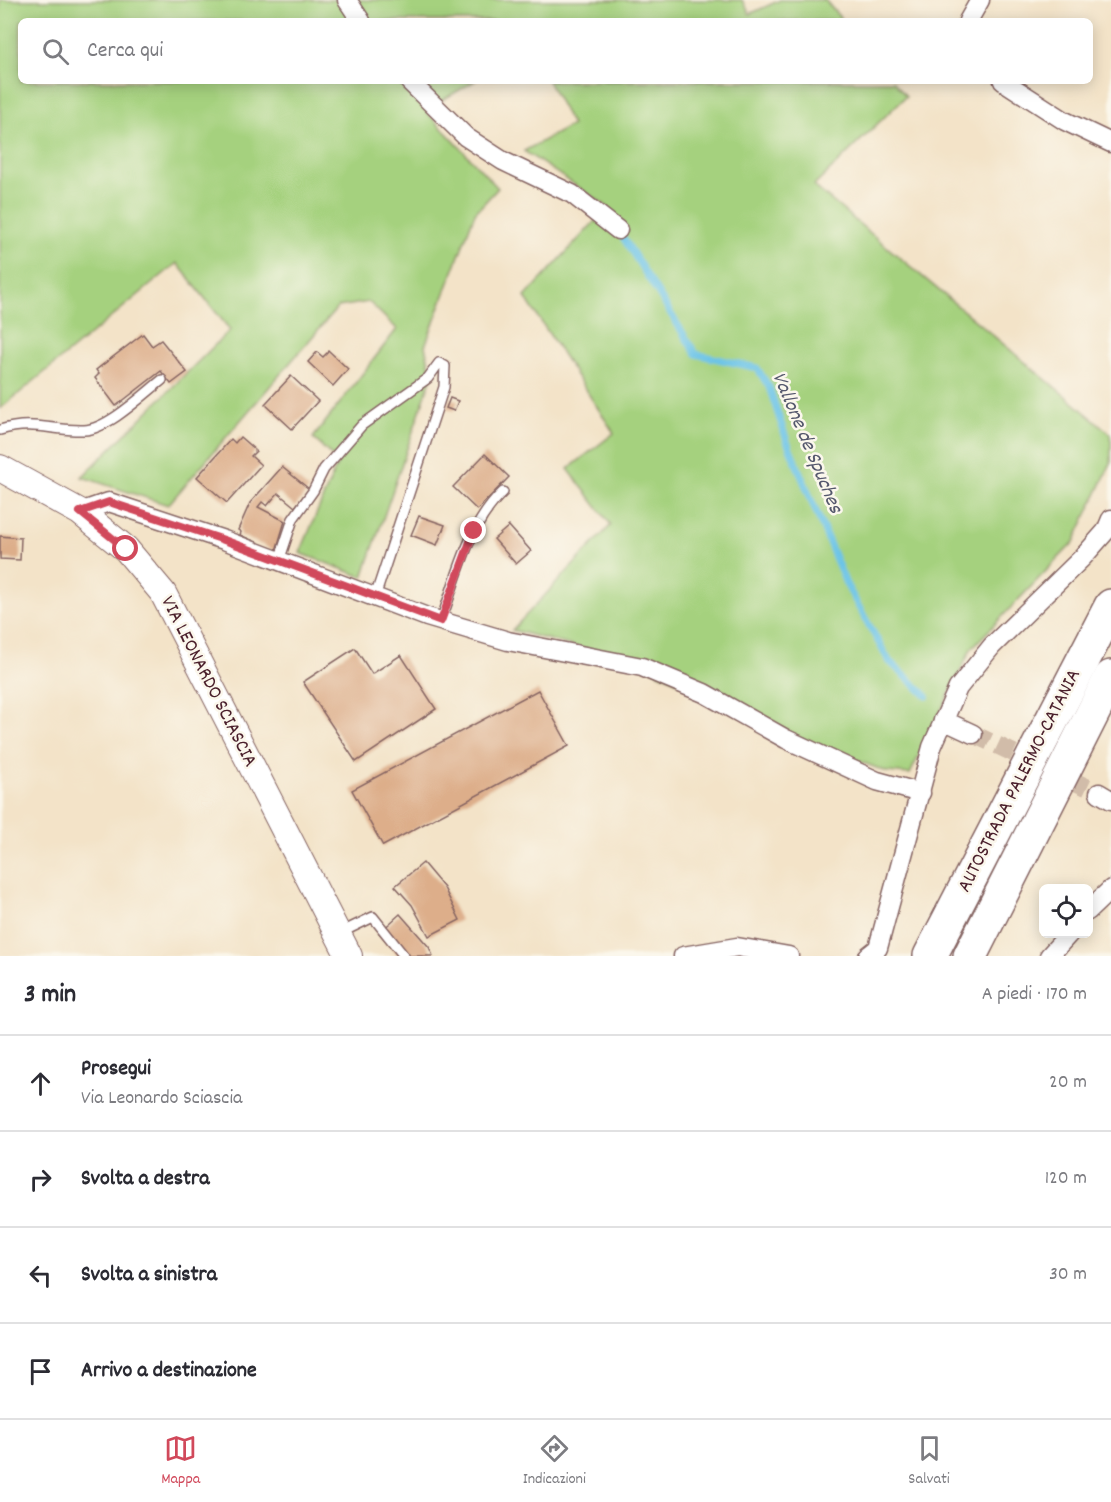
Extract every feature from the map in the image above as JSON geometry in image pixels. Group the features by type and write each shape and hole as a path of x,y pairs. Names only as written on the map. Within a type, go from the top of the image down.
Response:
{"highway":[{"name":"AUTOSTRADA PALERMO-CATANIA","path":"930,956 1111,606"},
{"name":"AUTOSTRADA PALERMO-CATANIA","path":"970,956 1111,677"}],"street":[{"path":"347,0 359,18"},
{"path":"971,18 980,0"},
{"path":"412,84 466,137 503,160 572,194 618,230"},
{"path":"1009,84 1065,121 1111,143"},
{"name":"VIA LEONARDO SCIASCIA","path":"0,468 80,512 126,549 163,593 343,945"},
{"path":"80,512 109,502 279,561 441,621 508,641 642,668 704,693 786,739 877,781 921,792"},
{"path":"868,956 878,948 932,747 958,688 992,646 1083,557 1106,531 1111,519"},
{"path":"943,720 973,734"},
{"path":"1093,906 1111,889"},
{"path":"1049,956 1065,938"},
{"path":"683,956 737,947 789,956"}],"lane":[{"path":"279,561 293,519 313,491 324,469 362,425 428,378 439,363 445,366 444,387 375,597"},
{"path":"0,430 18,425 39,424 86,430 104,424 162,380"},
{"path":"441,621 474,531 490,505 503,492"},
{"path":"343,945 373,916 404,956"}],"green space":[{"path":"0,0 742,0 750,14 780,0 825,0 840,18 18,18 18,84 470,84 425,110 498,188 475,213 425,346 432,376 363,577 300,553 338,462 313,438 397,329 369,302 338,307 168,505 82,477 230,330 177,263 0,409"},
{"path":"550,84 896,84 906,96 814,186 1111,434 1111,463 1074,542 971,649 910,774 887,772 786,733 641,664 512,630 611,525 568,469 614,433 525,297 608,207 524,151 572,125"}],"building":[{"path":"143,334 152,346 161,340 187,372 171,384 161,371 116,406 95,378 99,374 96,370"},
{"path":"329,351 348,369 333,386 308,362 317,352 323,357"},
{"path":"291,376 318,401 292,429 265,404"},
{"path":"450,398 458,401 454,411 446,408"},
{"path":"240,437 256,451 251,456 261,465 227,503 197,477 231,439 235,443"},
{"path":"485,454 509,477 477,510 453,487"},
{"path":"282,467 309,489 295,507 278,493 267,506 262,502 258,507 285,521 276,551 240,535 241,532 238,530 250,503"},
{"path":"419,516 445,525 437,545 411,535"},
{"path":"509,526 531,551 516,564 494,539"},
{"path":"0,536 21,538 20,560 0,559"},
{"path":"355,648 372,674 401,655 436,709 356,762 303,682"},
{"path":"538,690 569,746 383,846 352,790"},
{"path":"423,863 444,888 460,920 429,936 412,905 395,886"},
{"path":"400,914 429,947 433,956 399,956 379,933"}],"waterway":[{"name":"Vallone de Spuches","path":"624,239 696,354 757,368 769,387 787,441 846,584 889,661 927,696"}],"tunnel":[{"path":"973,734 1099,793"}],"route":[{"path":"126,549 80,512 109,502 224,540 441,621 474,531"}]}
